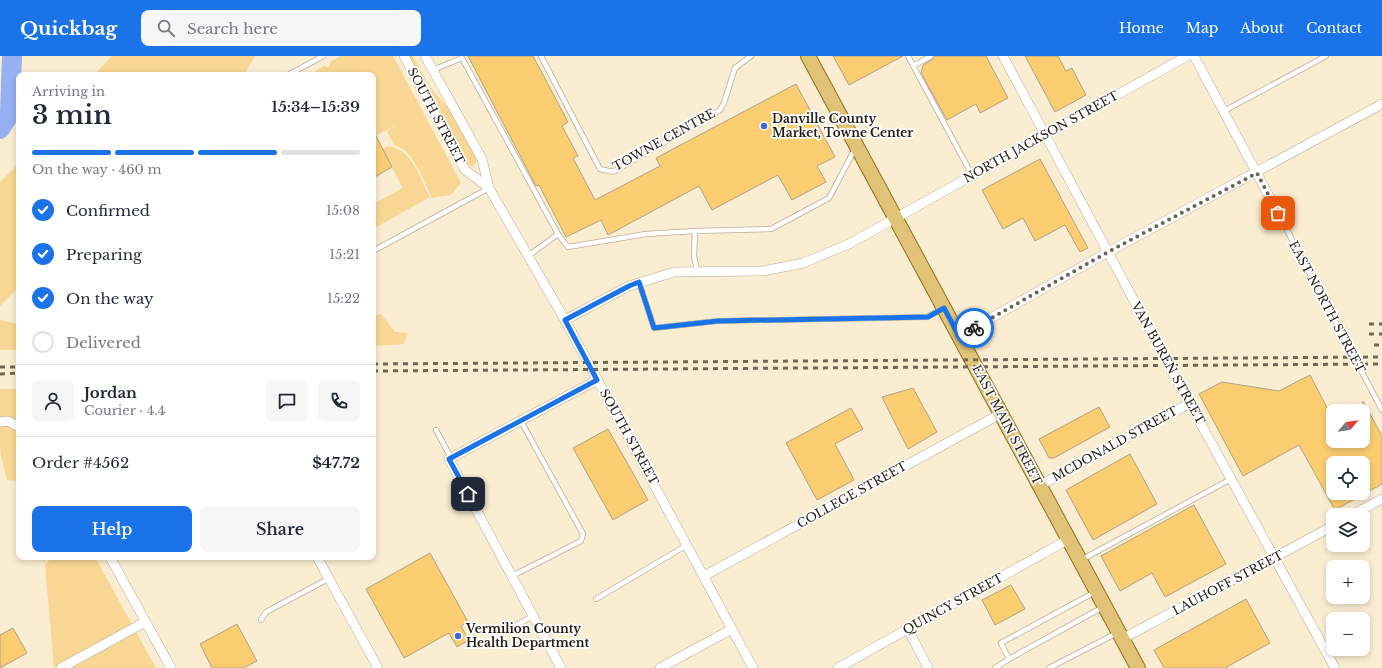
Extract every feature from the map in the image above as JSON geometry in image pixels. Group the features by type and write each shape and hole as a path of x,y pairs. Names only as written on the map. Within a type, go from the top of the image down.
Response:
{"main road":[{"name":"EAST MAIN STREET","path":"808,56 1138,668"}],"street":[{"name":"SOUTH STREET","path":"404,56 465,170 489,188"},
{"name":"SOUTH STREET","path":"425,56 482,159 489,188 565,320 753,668"},
{"name":"VAN BUREN STREET","path":"1004,56 1108,252 1335,668"},
{"name":"NORTH JACKSON STREET","path":"565,320 629,286 674,272 697,270 763,271 803,263 849,244 1187,56"},
{"name":"EAST NORTH STREET","path":"1194,56 1278,213"},
{"path":"959,336 1108,252 1257,173 1382,104"},
{"path":"561,668 450,458 597,380"},
{"name":"MCDONALD STREET","path":"1039,486 1190,403"},
{"name":"COLLEGE STREET","path":"704,576 1000,414"},
{"path":"0,422 8,422 16,425"},
{"path":"1365,508 1382,499"},
{"name":"LAUHOFF STREET","path":"1120,636 1274,558 1326,530"},
{"name":"QUINCY STREET","path":"838,668 849,665 908,629 1069,539"},
{"path":"112,560 171,668"},
{"path":"318,560 378,668"},
{"path":"61,668 146,622"},
{"path":"660,668 732,629"},
{"path":"908,629 928,668"}],"lane":[{"path":"294,72 323,56"},
{"name":"TOWNE CENTRE","path":"541,56 600,169 613,172 720,110 724,103 735,68 751,56"},
{"path":"908,56 972,175"},
{"path":"913,66 931,56"},
{"path":"1224,111 1326,56"},
{"path":"433,70 462,58 558,234 568,248 646,234 771,229 829,198 856,146"},
{"path":"376,249 489,188"},
{"name":"EAST NORTH STREET","path":"1278,213 1382,410"},
{"path":"695,232 694,256 697,270"},
{"path":"528,256 558,234"},
{"path":"639,282 654,328 718,321 928,317 944,308"},
{"path":"512,576 581,542 583,534 521,420"},
{"path":"436,430 450,458"},
{"path":"1080,561 1231,479"},
{"path":"596,599 687,545"},
{"path":"261,620 266,612 328,579"},
{"path":"1009,660 1001,643 1096,591"},
{"path":"995,668 1104,606"},
{"path":"497,636 533,616"},
{"path":"1049,668 1120,636"}],"shaded area":[{"path":"112,56 255,56 246,72 97,72"},
{"path":"341,56 393,56 461,183 451,195 432,198 412,159 401,148 394,145 387,131 398,124 376,135 376,72 314,72 323,66 329,67 331,61"},
{"path":"408,56 413,56 430,87 449,109 477,160 473,167 468,165"},
{"path":"388,146 397,148 404,153 414,166 430,197 376,227 376,202 403,188 382,150"},
{"path":"16,166 16,290 0,306 0,182"},
{"path":"381,314 395,332 408,333 404,344 376,346 376,315"},
{"path":"0,320 16,323 16,350 0,350"},
{"path":"0,389 16,389 16,481 7,480 0,450"},
{"path":"49,560 97,560 156,668 54,668 45,565"}],"building":[{"path":"468,56 533,56 568,122 562,126 578,156 573,158 595,200 660,166 656,158 796,84 835,157 817,166 826,182 792,200 778,175 712,210 699,186 608,235 601,220 566,237 539,185 536,186"},
{"path":"833,56 903,56 849,85"},
{"path":"935,56 986,56 1008,98 980,113 976,104 947,120 921,73 923,65"},
{"path":"1025,56 1058,56 1066,71 1072,68 1086,95 1055,112"},
{"path":"376,136 392,167 376,176"},
{"path":"1040,159 1088,248 1080,252 1065,225 1035,241 1023,218 1003,229 982,190"},
{"path":"1310,375 1326,406 1326,448 1370,448 1370,414 1382,436 1382,484 1370,491 1370,456 1326,456 1326,494 1299,445 1243,476 1199,394 1222,382 1279,391"},
{"path":"913,388 937,432 908,449 882,397"},
{"path":"1099,407 1110,427 1054,458 1049,458 1039,439"},
{"path":"851,408 863,429 835,444 854,480 817,500 786,443"},
{"path":"608,429 648,500 613,520 573,448"},
{"path":"1130,454 1157,504 1093,540 1066,490"},
{"path":"1329,500 1353,500 1339,508 1334,508"},
{"path":"1194,505 1226,564 1165,597 1152,573 1120,591 1101,556"},
{"path":"430,553 468,622 461,626 469,640 457,647 449,633 404,658 366,589"},
{"path":"1011,585 1025,609 995,625 982,600"},
{"path":"1246,599 1270,643 1225,668 1164,668 1154,650"},
{"path":"237,624 257,661 243,668 212,668 200,644"},
{"path":"13,628 27,653 0,668 0,635"}],"waterway":[{"path":"0,129 10,113 12,56"}],"railway":[{"path":"1369,324 1382,324"},
{"path":"1369,334 1382,334"},
{"path":"1374,345 1382,345"},
{"path":"376,364 1382,357"},
{"path":"376,371 1382,364"},
{"path":"0,367 16,367"},
{"path":"0,374 16,373"}],"way so far":[{"path":"974,328 1108,252 1257,173 1278,213"}],"place":[{"name":"Danville County Market, Towne Center","path":"764,126"},
{"name":"Vermilion County Health Department","path":"458,636"}],"route":[{"path":"468,494 449,459 597,380 565,320 639,282 654,328 718,321 928,317 944,308 959,336 974,328"}]}
